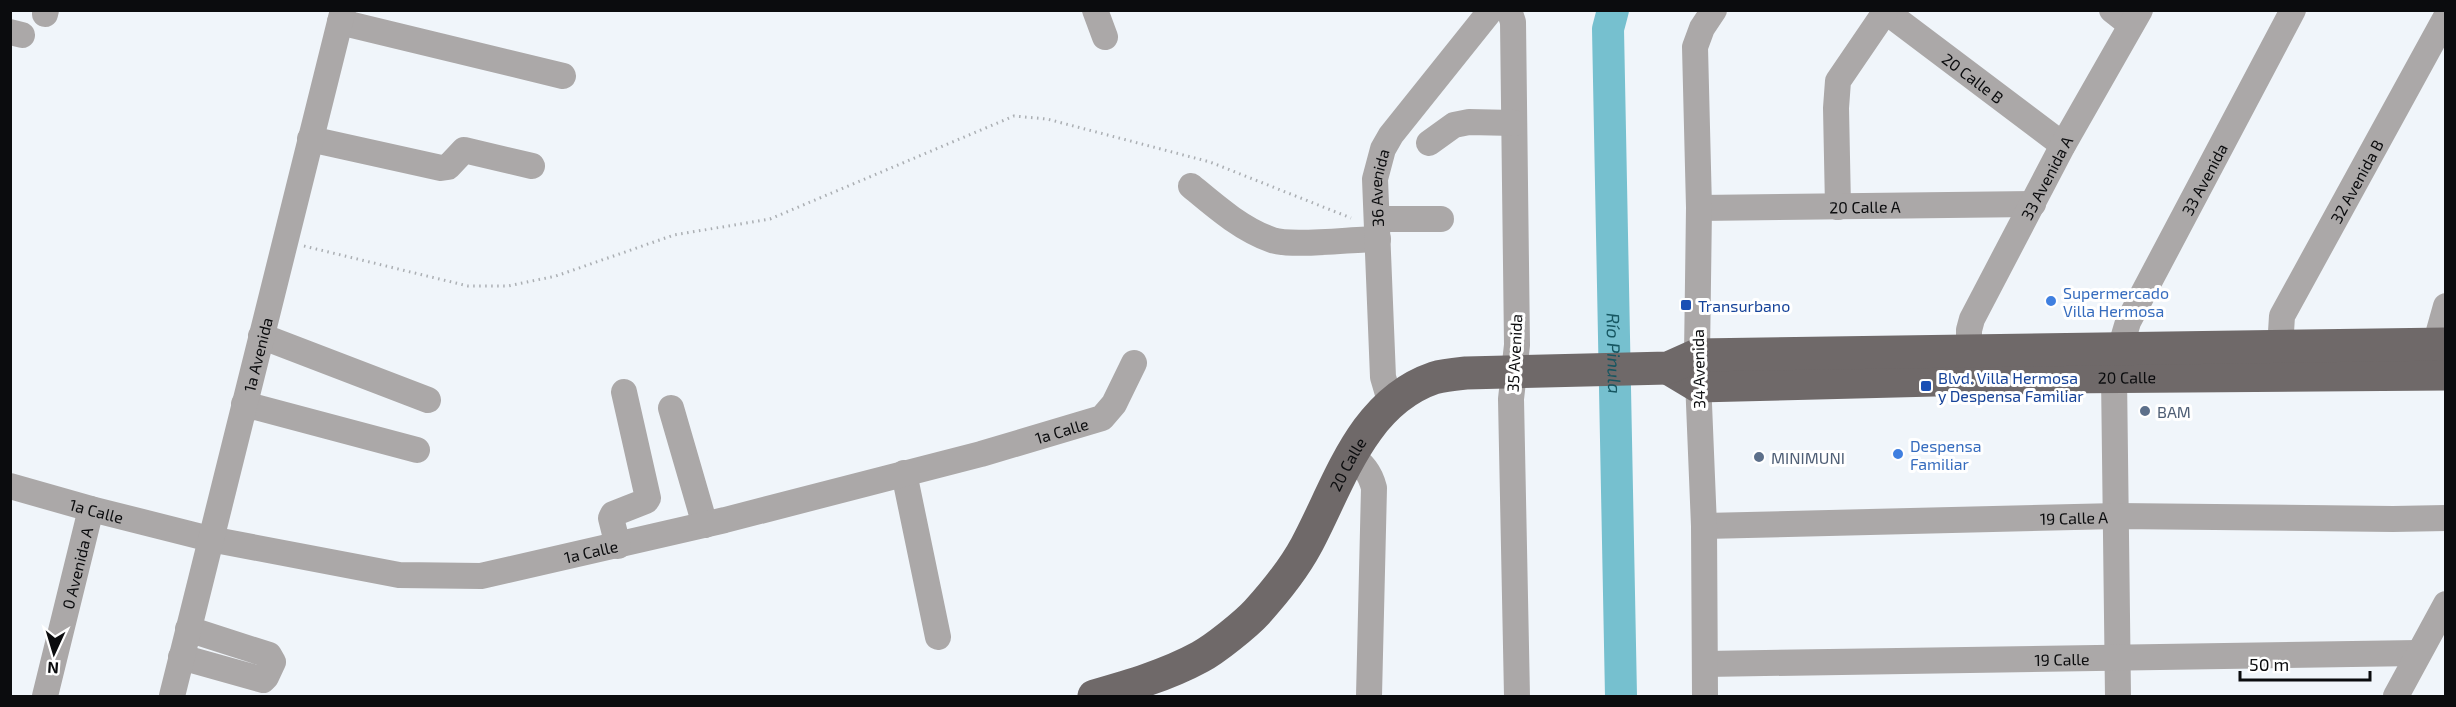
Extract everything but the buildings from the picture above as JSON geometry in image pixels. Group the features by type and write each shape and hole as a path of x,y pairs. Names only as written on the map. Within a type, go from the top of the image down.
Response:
{"main road":[{"name":"20 Calle","path":"1094,696 1134,684 1201,656 1255,614 1279,586 1305,549 1350,454 1374,420 1393,401 1410,389 1436,377 1466,373 1677,370 2054,377 2117,363 2280,348 2444,354"},
{"name":"20 Calle","path":"1677,370 1969,351 2117,363 2444,354"}],"street":[{"path":"1095,10 1106,37"},
{"name":"36 Avenida","path":"1393,401 1388,394 1383,377 1375,179 1383,148 1491,10"},
{"name":"35 Avenida","path":"1509,10 1513,22 1517,345 1511,399 1517,696"},
{"name":"34 Avenida","path":"1705,696 1704,526 1677,370 1699,208 1695,47 1702,28 1714,10"},
{"name":"33 Avenida","path":"2118,696 2117,363 2128,322 2294,10"},
{"path":"1838,207 1836,108 1838,81 1884,11"},
{"name":"20 Calle B","path":"1884,11 2063,146"},
{"name":"33 Avenida A","path":"1969,351 1969,330 1972,319 2063,146 2128,15"},
{"path":"341,16 563,76"},
{"name":"1a Avenida","path":"172,696 341,16"},
{"name":"32 Avenida B","path":"2280,348 2282,316 2445,17"},
{"path":"1430,143 1454,125 1469,122 1514,123"},
{"path":"310,140 441,168 448,167 464,150 532,166"},
{"path":"1191,186 1231,219 1272,240 1297,242 1441,219"},
{"name":"20 Calle A","path":"1699,208 2033,204"},
{"path":"2444,354 2439,331 2445,306"},
{"path":"261,336 428,400"},
{"name":"1a Calle","path":"10,486 210,539 399,575 481,576 705,525 981,454 1102,418 1114,404 1134,363"},
{"path":"618,546 611,518 613,514 646,501 648,498 624,392"},
{"path":"244,404 417,450"},
{"path":"671,408 705,525"},
{"path":"1350,454 1371,475 1374,488 1369,696"},
{"path":"904,473 938,637"},
{"name":"0 Avenida A","path":"45,696 91,509"},
{"name":"19 Calle A","path":"1704,526 2117,516 2445,518"},
{"path":"2396,696 2445,604"},
{"path":"181,657 263,680 273,662 269,655 188,629"},
{"name":"19 Calle","path":"1705,664 2418,653"}],"path":[{"path":"285,242 468,286 508,286 556,276 674,235 770,219 1014,116 1047,119 1210,162 1377,229"}],"waterway":[{"name":"Río Pinula","path":"1613,10 1608,29 1621,696"}],"place":[{"name":"Supermercado Villa Hermosa","path":"2051,301"},
{"name":"Transurbano","path":"1686,305"},
{"name":"Blvd. Villa Hermosa y Despensa Familiar","path":"1926,386"},
{"name":"BAM","path":"2145,411"},
{"name":"Despensa Familiar","path":"1898,454"},
{"name":"MINIMUNI","path":"1759,457"}]}
